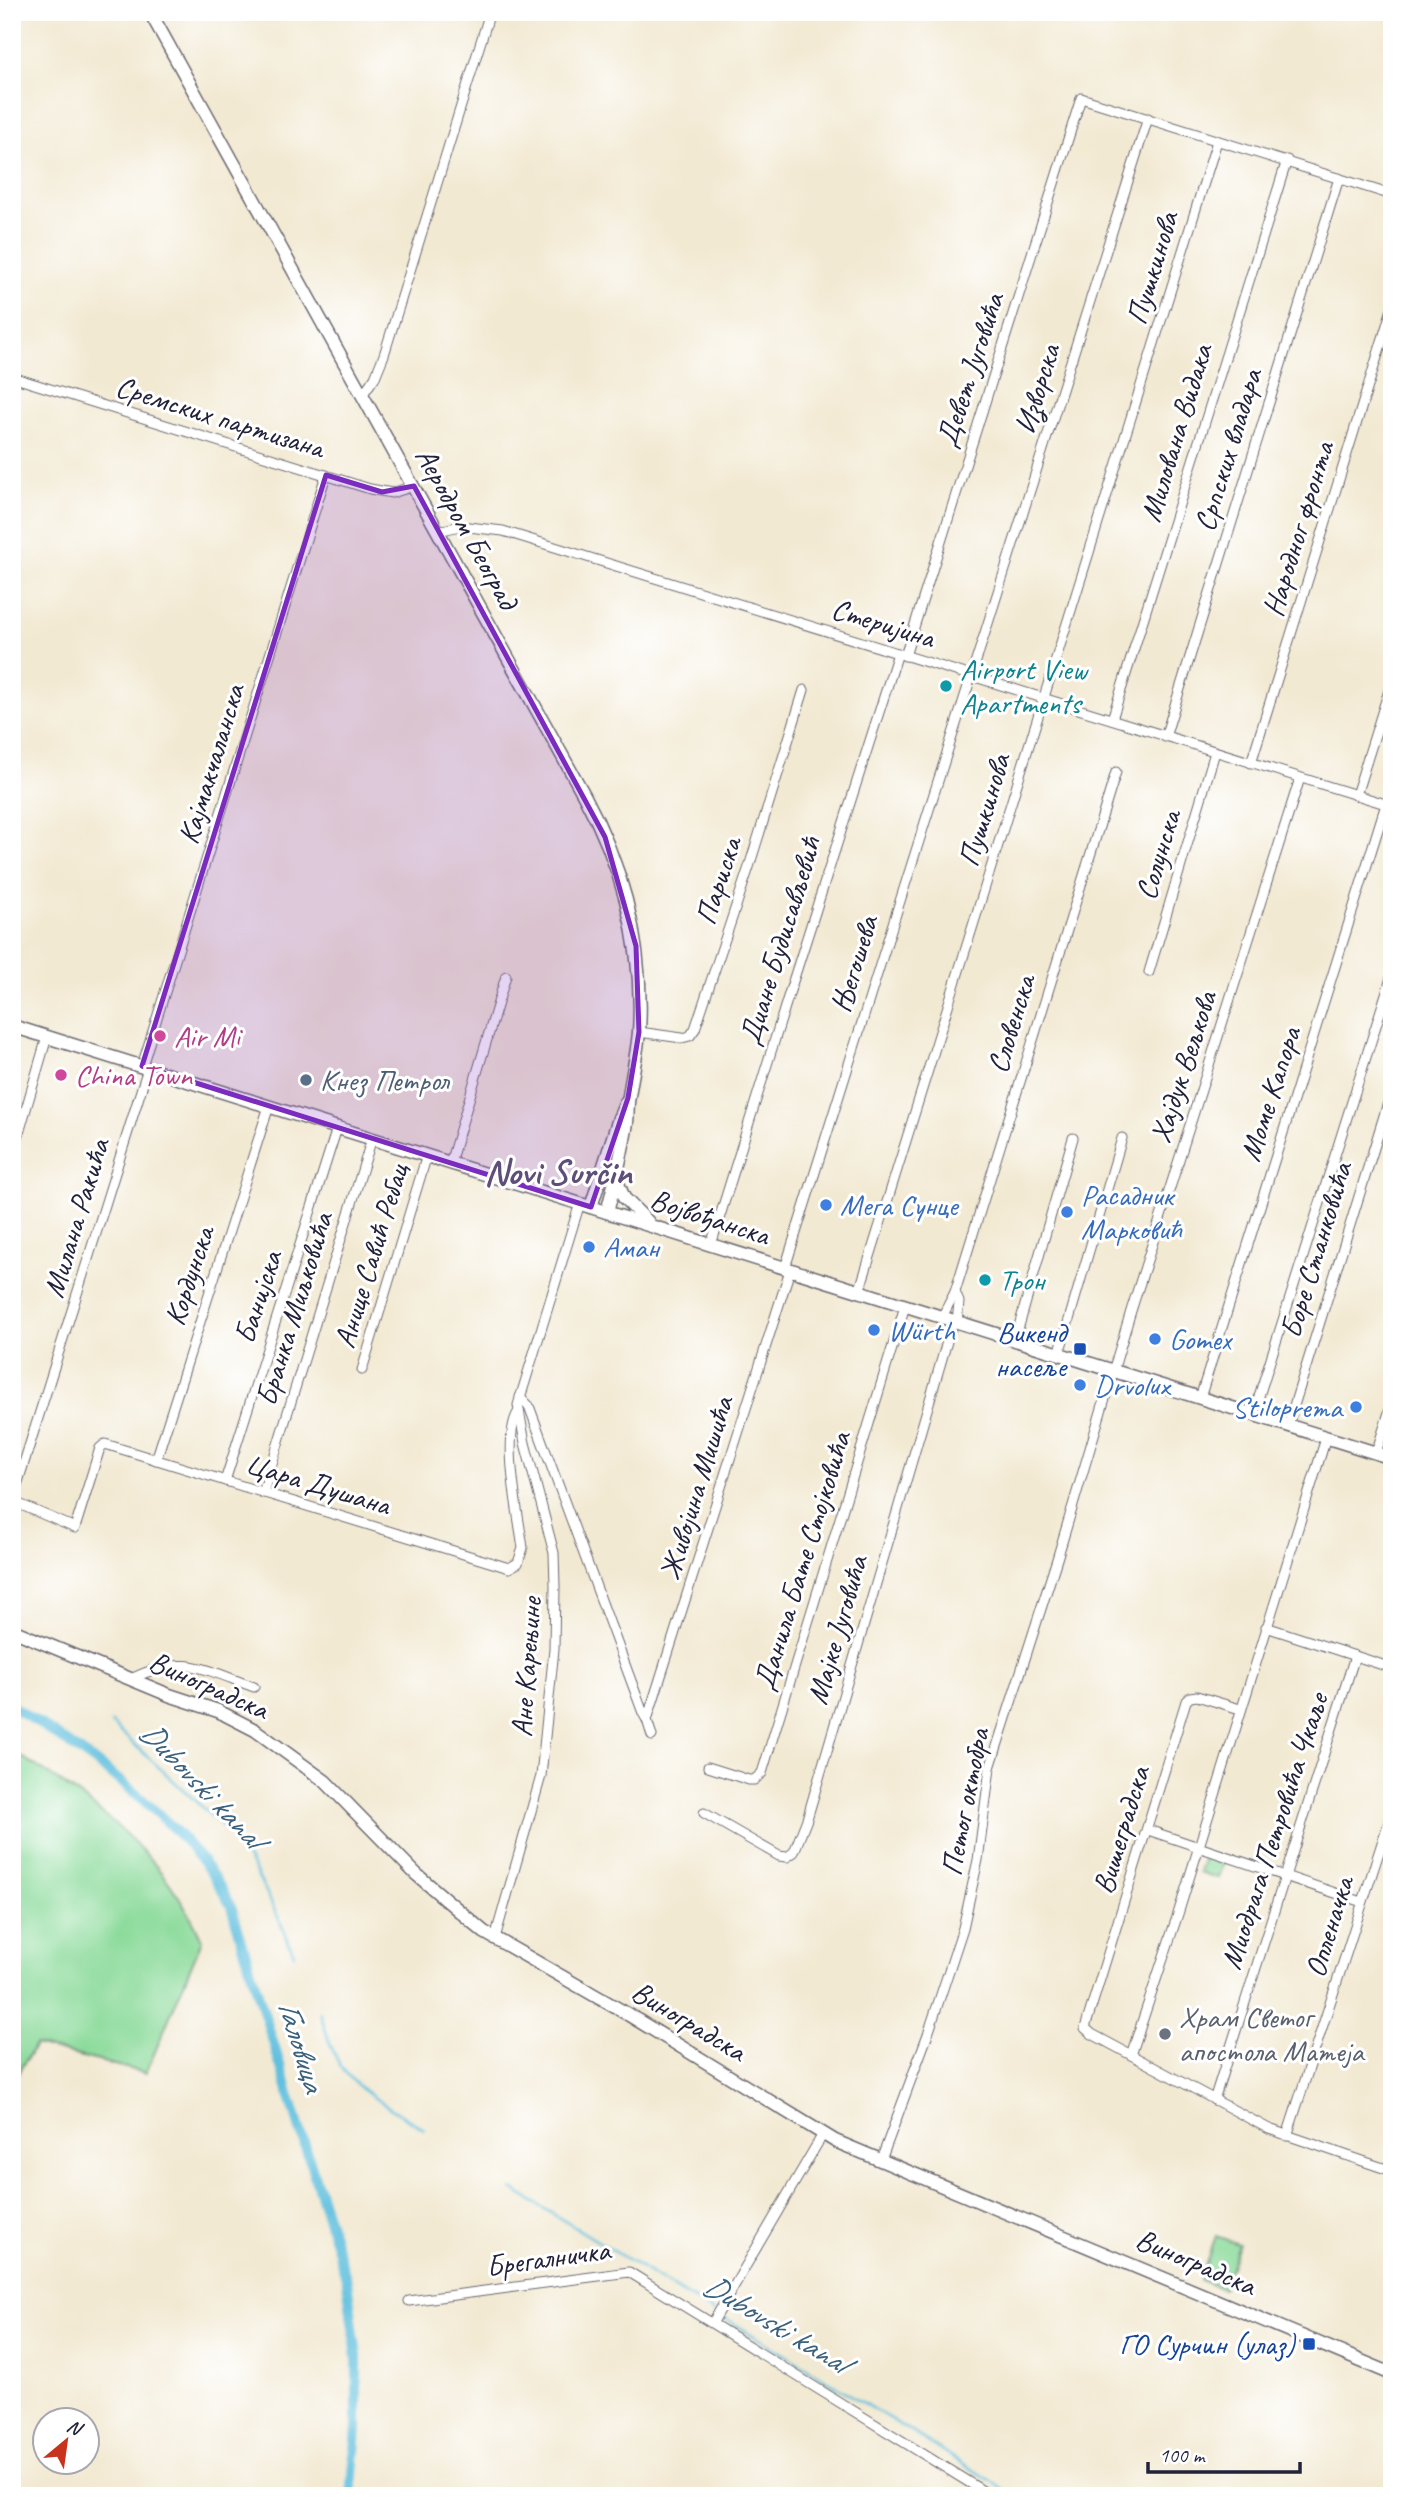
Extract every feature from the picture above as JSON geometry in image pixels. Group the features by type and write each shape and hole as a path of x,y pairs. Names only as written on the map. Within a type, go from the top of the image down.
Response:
{"street":[{"name":"Аеродром Београд","path":"150,12 414,486 605,837 627,903 639,976 639,1032 628,1098 628,1119 607,1212"},
{"path":"363,394 375,377 384,355 490,12"},
{"name":"Девет Југовића","path":"902,654 1081,98 1148,118"},
{"path":"1148,118 1392,195"},
{"name":"Изворска","path":"973,676 1148,118"},
{"name":"Пушкинова","path":"859,1292 1217,141"},
{"name":"Милована Видака","path":"1112,719 1287,160"},
{"name":"Српских владара","path":"1165,737 1339,178"},
{"name":"Народног фронта","path":"1251,763 1392,309"},
{"name":"Сремских партизана","path":"12,377 382,492 400,491 414,486"},
{"name":"Кајмакчаланска","path":"145,1067 326,475"},
{"name":"Стеријина","path":"438,531 460,526 503,531 1389,805"},
{"name":"Диане Будисављевић","path":"711,1245 788,997 902,654"},
{"name":"Његошева","path":"787,1269 926,816 973,676"},
{"path":"1356,795 1392,681"},
{"name":"Париска","path":"639,1032 682,1038 690,1036 695,1029 804,690"},
{"name":"Солунска","path":"1149,972 1215,752"},
{"name":"Словенска","path":"951,1320 955,1292 1116,772"},
{"name":"Хајдук Вељкова","path":"1113,1371 1300,778"},
{"name":"Моме Капора","path":"1200,1398 1389,805"},
{"path":"1253,1415 1392,975"},
{"path":"450,1163 506,976"},
{"name":"Војвођанска","path":"12,1026 1392,1458"},
{"path":"12,1157 47,1037"},
{"name":"Милана Ракића","path":"12,1501 145,1067"},
{"name":"Боре Станковића","path":"1288,1425 1392,1090"},
{"name":"Аеродром Београд","path":"586,1205 628,1098"},
{"name":"Кордунска","path":"156,1460 270,1106"},
{"name":"Банијска","path":"225,1481 337,1128"},
{"name":"Бранка Миљковића","path":"263,1493 372,1138"},
{"path":"1015,1340 1073,1138"},
{"path":"1059,1354 1122,1138"},
{"name":"Анице Савић Ребац","path":"362,1370 426,1156"},
{"path":"616,1177 620,1192 628,1204 654,1226"},
{"name":"Ане Карењине","path":"495,1938 541,1776 554,1649 554,1553 519,1411 520,1397 586,1205"},
{"name":"Живојина Мишића","path":"647,1720 787,1269"},
{"name":"Словенска","path":"951,1320 959,1309 955,1292"},
{"name":"Данила Бате Стојковића","path":"708,1767 744,1780 754,1780 762,1773 905,1306"},
{"name":"Мајке Југовића","path":"704,1813 779,1856 787,1857 794,1852 807,1819 951,1320"},
{"name":"Петог октобра","path":"881,2160 928,2034 963,1928 978,1860 990,1768 1057,1559 1113,1371"},
{"path":"520,1397 529,1406 652,1736"},
{"path":"1376,1453 1392,1403"},
{"name":"Цара Душана","path":"12,1501 75,1528 103,1445 502,1568 515,1567 522,1556 523,1548 510,1441 513,1421 519,1411"},
{"path":"1326,1438 1131,2055 1287,2136 1392,2171"},
{"path":"1266,1627 1392,1668"},
{"name":"Виноградска","path":"12,1630 234,1719 298,1759 343,1798 416,1874 465,1917 495,1938 629,2015 823,2134 1392,2374"},
{"name":"Миодрага Петровића Чкаље","path":"1214,2100 1355,1656"},
{"path":"131,1679 169,1665 180,1664 254,1687"},
{"name":"Вишеградска","path":"1131,2055 1085,2028 1148,1830 1183,1708 1188,1699 1197,1696 1240,1709"},
{"name":"Опленачка","path":"1287,2136 1392,1812"},
{"path":"1148,1830 1362,1902"},
{"path":"714,2320 823,2134"},
{"name":"Брегалничка","path":"409,2301 629,2272 714,2320 991,2496"}],"highlighted area":[{"path":"326,475 382,492 414,486 449,548 605,837 636,946 639,1032 628,1098 591,1207 142,1066"}],"green space":[{"path":"12,1751 69,1788 122,1831 168,1881 187,1909 202,1940 146,2073 35,2045 12,2083"},
{"path":"1204,1857 1223,1863 1218,1878 1199,1872"},
{"path":"1216,2236 1239,2244 1223,2289 1200,2280"}],"waterway":[{"name":"Галовица","path":"12,1706 104,1769 164,1819 213,1875 231,1906 347,2281 357,2357 357,2429 351,2496"},
{"name":"Dubovski kanal","path":"111,1723 228,1831 257,1875 294,1954"},
{"name":"Dubovski kanal","path":"320,2012 335,2055 349,2077 380,2102 424,2129"},
{"name":"Dubovski kanal","path":"512,2189 714,2312"},
{"name":"Dubovski kanal","path":"720,2315 1016,2496"}],"place":[{"name":"Airport View Apartments","path":"946,686"},
{"name":"Air Mi","path":"160,1036"},
{"name":"China Town","path":"61,1075"},
{"name":"Кнез Петрол","path":"306,1080"},
{"name":"Мега Сунце","path":"826,1205"},
{"name":"Расадник Марковић","path":"1067,1212"},
{"name":"Аман","path":"589,1247"},
{"name":"Трон","path":"985,1280"},
{"name":"Würth","path":"874,1330"},
{"name":"Gomex","path":"1155,1339"},
{"name":"Викенд насеље","path":"1080,1349"},
{"name":"Drvolux","path":"1080,1385"},
{"name":"Stiloprema","path":"1356,1407"},
{"name":"Храм Светог апостола Матеја","path":"1165,2034"},
{"name":"ГО Сурчин (улаз)","path":"1309,2344"}],"district":[{"name":"Novi Surčin","path":"558,1171"}]}
